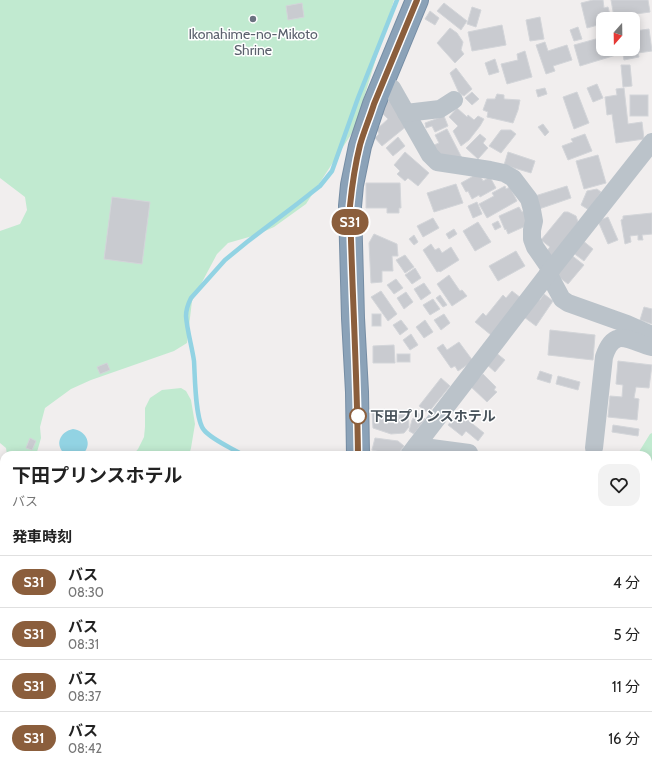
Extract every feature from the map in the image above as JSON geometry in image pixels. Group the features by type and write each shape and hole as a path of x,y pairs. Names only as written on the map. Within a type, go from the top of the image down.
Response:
{"highway":[{"path":"358,451 350,206 352,185 360,146 374,104 417,0"}],"street":[{"path":"383,83 392,88 430,155 437,162 490,170 504,173 513,178 529,199 534,221 532,239 550,272 562,299 568,303 627,324 652,335"},
{"path":"406,113 440,109 454,100"},
{"path":"412,450 652,142"},
{"path":"594,448 604,357 609,344 615,339 622,338 652,346"},
{"path":"412,450 441,451"}],"green space":[{"path":"0,0 394,0 354,130 306,204 274,227 256,235 228,243 217,254 192,301 187,343 174,351 91,380 71,389 45,408 40,427 41,438 37,451 6,451 6,448 0,443 0,231 20,224 27,210 25,197 0,178"},
{"path":"181,388 186,391 191,400 195,424 190,451 136,451 144,437 145,408 150,398 162,390"},
{"path":"652,433 652,451 639,451"}],"water":[{"path":"73,429 78,430 85,435 88,443 85,451 62,451 59,444 61,436"}],"building":[{"path":"593,0 603,0 604,8 608,7 609,12 596,12 596,26 587,28 581,3"},
{"path":"611,0 648,0 650,12 640,13 640,12 613,12"},
{"path":"302,3 304,17 288,20 286,6"},
{"path":"444,3 467,21 461,30 437,11"},
{"path":"472,7 481,10 476,27 467,24"},
{"path":"430,11 439,18 435,25 425,19"},
{"path":"540,17 544,39 530,41 526,20"},
{"path":"502,25 506,45 472,51 468,32"},
{"path":"578,27 582,39 574,41 570,30"},
{"path":"450,28 457,33 463,42 461,50 464,54 455,63 437,43"},
{"path":"649,29 652,51 640,53 640,30"},
{"path":"596,39 596,56 613,56 580,66 574,45"},
{"path":"545,42 548,51 567,45 572,60 553,66 555,71 546,74 536,45"},
{"path":"525,51 532,77 507,84 501,64 518,60 517,54"},
{"path":"623,56 639,57 624,60"},
{"path":"495,59 499,72 489,75 485,63"},
{"path":"621,65 630,65 632,86 623,87"},
{"path":"456,68 472,89 464,96 459,93 450,73"},
{"path":"597,84 603,98 593,102 587,88"},
{"path":"545,88 547,94 538,97 536,90"},
{"path":"624,88 628,124 642,122 644,139 616,143 612,114 607,115 605,97 617,95 616,89"},
{"path":"472,92 479,99 472,105 465,98"},
{"path":"577,92 589,123 574,129 563,97"},
{"path":"497,94 504,95 504,99 520,100 513,123 487,117 488,112 483,110 487,99 495,99"},
{"path":"630,95 648,95 648,116 630,116"},
{"path":"394,99 408,125 382,146 375,138 379,134 377,129 388,119 382,113 387,102"},
{"path":"457,108 467,117 468,115 474,120 478,116 484,119 469,140 461,146 453,131 458,126 449,117"},
{"path":"444,116 448,126 435,132 432,126 426,128 425,123"},
{"path":"543,124 549,132 545,136 538,127"},
{"path":"447,129 463,160 438,156 434,145 439,143 435,135"},
{"path":"501,130 511,130 516,134 501,153 489,146"},
{"path":"480,134 486,139 483,143 488,148 478,159 466,148"},
{"path":"585,134 592,151 568,160 562,146 573,142 571,139"},
{"path":"398,137 405,146 393,156 386,148"},
{"path":"405,152 429,173 418,186 408,178 405,181 397,174 400,171 394,165"},
{"path":"508,152 535,161 531,173 504,165"},
{"path":"598,155 606,183 584,189 576,161"},
{"path":"479,173 483,181 490,177 496,188 480,197 479,195 472,199 468,191 466,192 461,183"},
{"path":"366,183 400,183 401,208 399,208 399,213 387,213 387,208 366,208"},
{"path":"456,184 463,203 434,212 427,193"},
{"path":"505,186 506,189 510,187 517,201 487,218 479,204 494,196 492,193"},
{"path":"567,186 571,198 539,209 535,196"},
{"path":"597,189 601,192 589,210 581,205 587,191"},
{"path":"112,197 150,202 142,264 104,259"},
{"path":"477,202 482,214 473,218 468,206"},
{"path":"519,207 522,212 526,210 528,225 508,234 499,216"},
{"path":"564,212 568,212 576,216 578,222 552,257 546,252 550,247 541,240"},
{"path":"652,213 652,234 642,235 643,240 638,240 638,235 630,236 631,242 625,244 621,220 623,219 623,216"},
{"path":"608,217 618,240 608,244 598,221"},
{"path":"433,218 439,228 423,237 417,226"},
{"path":"498,221 501,227 495,230 492,224"},
{"path":"478,222 491,242 475,251 463,231"},
{"path":"454,229 457,234 449,239 446,234"},
{"path":"374,234 397,244 398,256 392,256 393,271 382,271 382,282 371,283 369,243"},
{"path":"414,235 418,242 414,245 409,239"},
{"path":"582,240 593,249 584,261 572,252"},
{"path":"431,244 435,250 439,248 442,253 451,247 459,260 440,272 437,272 423,250"},
{"path":"516,251 525,266 498,281 489,266"},
{"path":"570,254 584,265 568,284 555,274"},
{"path":"405,255 414,267 405,273 396,260"},
{"path":"415,268 421,278 412,284 405,275"},
{"path":"449,275 460,291 462,290 467,296 452,306 437,284"},
{"path":"396,279 403,288 394,294 387,285"},
{"path":"424,283 431,293 421,300 414,289"},
{"path":"381,291 397,314 388,321 371,297"},
{"path":"512,291 521,298 491,335 475,322 483,313 486,316 503,295 506,298"},
{"path":"406,292 413,302 404,309 397,298"},
{"path":"544,294 553,301 536,326 524,317 536,298 540,300"},
{"path":"440,295 447,305 443,307 436,298"},
{"path":"433,299 440,309 430,315 423,305"},
{"path":"644,307 652,309 652,324 640,320"},
{"path":"372,314 381,314 381,326 372,326"},
{"path":"444,314 450,323 441,330 434,320"},
{"path":"401,320 408,329 400,335 393,325"},
{"path":"425,320 433,332 424,338 416,327"},
{"path":"550,330 595,335 593,360 548,355"},
{"path":"411,334 418,345 410,350 403,340"},
{"path":"459,342 473,361 458,371 455,366 451,368 437,348 443,344 447,350"},
{"path":"394,345 395,363 373,363 373,346"},
{"path":"495,352 505,360 495,372 485,363"},
{"path":"397,354 410,354 410,362 397,362"},
{"path":"618,361 652,365 649,388 636,387 634,398 639,399 637,420 608,417 610,396 622,397 623,385 616,384"},
{"path":"107,363 110,370 100,374 97,367"},
{"path":"540,371 552,375 550,383 537,379"},
{"path":"483,374 496,387 494,390 497,392 487,402 468,384"},
{"path":"558,376 580,382 578,390 556,384"},
{"path":"441,378 450,386 428,413 419,406"},
{"path":"408,410 409,427 404,433 391,434 373,428 372,411"},
{"path":"417,412 425,419 414,434 409,431 412,420"},
{"path":"459,413 484,433 478,441 466,431 462,436 448,425"},
{"path":"613,425 639,429 638,436 612,432"},
{"path":"30,438 36,441 32,450 26,448"},
{"path":"375,438 398,441 404,446 400,451 372,450"}],"waterway":[{"path":"235,451 208,434 201,425 197,408 194,361 186,314 188,305 191,298 225,260 320,186 332,171 358,98 397,0"}],"bus line":[{"name":"S31","path":"358,451 350,206 352,185 360,146 374,104 417,0"}],"place":[{"name":"Ikonahime-no-Mikoto Shrine","path":"253,19"},
{"name":"下田プリンスホテル","path":"358,416"}]}
